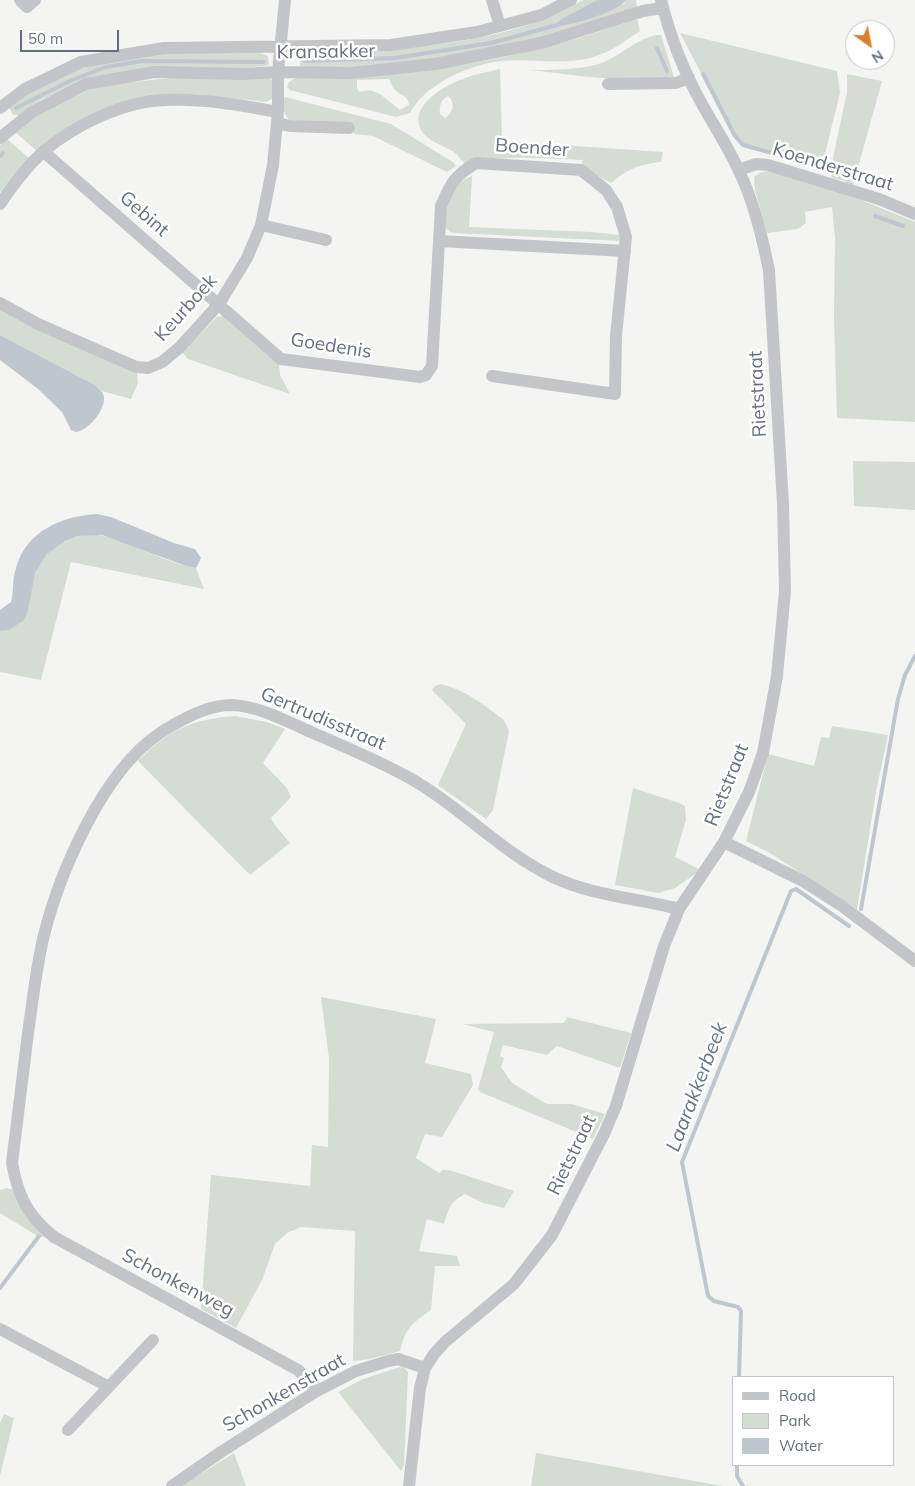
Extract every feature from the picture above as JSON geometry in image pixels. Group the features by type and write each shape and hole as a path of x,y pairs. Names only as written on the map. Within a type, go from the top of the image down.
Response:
{"street":[{"path":"20,0 27,6 35,0"},
{"name":"Keurboek","path":"0,303 38,324 136,367 148,368 162,362 179,348 219,304 247,258 261,225 273,165 278,117 278,72 285,0"},
{"path":"492,0 500,26"},
{"name":"Kransakker","path":"0,108 25,89 80,62 164,48 391,45 477,32 541,15 571,0"},
{"name":"Kransakker","path":"0,138 32,112 86,84 154,72 242,74 278,72 351,73 435,64 541,43 662,4"},
{"name":"Rietstraat","path":"409,1486 420,1388 425,1368 445,1342 514,1284 552,1235 604,1134 616,1106 664,946 679,909 724,842 749,792 763,753 777,676 785,591 783,504 769,270 763,240 739,170 689,78 669,30 662,4"},
{"path":"608,84 676,83 689,78"},
{"path":"0,204 18,178 44,152 91,121 123,106 163,100 212,101 278,117 290,126 348,128"},
{"path":"0,116 10,128"},
{"name":"Gebint","path":"44,152 219,304"},
{"name":"Boender","path":"426,375 432,366 441,206 452,182 463,171 476,163 581,170 606,190 617,207 626,237 616,336 615,394 492,376"},
{"name":"Koenderstraat","path":"739,170 756,164 768,165 879,199 915,214"},
{"path":"261,225 326,240"},
{"path":"439,241 625,251"},
{"name":"Goedenis","path":"219,304 281,359 420,378 426,375"},
{"name":"Gertrudisstraat","path":"24,1204 15,1181 12,1163 36,968 44,933 59,887 80,836 117,774 137,750 162,731 186,718 213,707 232,705 255,709 273,715 365,755 408,777 452,806 527,863 553,877 575,887 618,898 660,904 679,909"},
{"path":"724,842 804,881 842,906 915,960"},
{"name":"Schonkenweg","path":"24,1204 36,1220 54,1237 298,1370 311,1382 315,1392"},
{"path":"0,1329 109,1387"},
{"path":"68,1430 153,1340"},
{"name":"Schonkenstraat","path":"172,1486 315,1392 356,1371 388,1361 404,1360 425,1368"}],"green space":[{"path":"583,0 597,0 563,18 624,4 626,0 636,0 637,9 568,32 426,61 327,69 300,66 300,55 307,53 413,47 484,37 519,28 552,16"},
{"path":"637,19 640,31 606,52 582,60 501,61 473,67 435,86 426,93 410,113 396,117 290,90 287,87 289,82 296,78 424,71 500,58 579,38","holes":["389,79 394,89 406,97 408,102 409,105 400,110 380,94 370,90 359,92 357,88 357,80"]},
{"path":"680,33 837,71 840,93 822,166 743,144 730,128"},
{"path":"661,35 674,77 638,80 530,70 568,69 596,65 611,59 642,40"},
{"path":"257,52 268,56 269,64 266,66 89,81 42,99 19,115 13,115 9,107 12,102 66,72 132,56 175,53"},
{"path":"500,69 502,141 663,152 661,162 634,168 611,183 582,167 582,160 509,158 466,164 448,148 432,141 425,135 419,126 419,117 422,108 428,100 454,82","holes":["448,96 453,107 446,118 440,114 440,106 442,101"]},
{"path":"847,74 882,81 852,189 845,181 832,178 830,172 847,92"},
{"path":"179,77 269,78 272,80 273,98 266,102 198,94 154,96 38,152 14,131 29,119 96,86"},
{"path":"285,97 391,124 453,162 456,166 447,172 373,136 354,134 354,125 289,120 284,110 283,99"},
{"path":"6,138 30,159 0,192 0,145"},
{"path":"767,171 829,187 915,222 915,422 837,418 834,317 835,238 832,207 805,212 806,223 798,229 767,233 755,190 754,177"},
{"path":"472,176 469,227 592,232 620,235 621,241 453,233 445,225 451,193 461,182"},
{"path":"0,309 137,373 138,383 131,399 102,391 95,385 0,335"},
{"path":"224,316 279,363 280,375 290,394 188,359 182,352 217,317"},
{"path":"853,461 915,462 915,510 854,506"},
{"path":"90,534 130,544 169,561 196,568 204,589 71,562 41,680 0,672 0,631 12,627 25,616 33,580 40,563 58,545 73,538"},
{"path":"441,684 459,690 482,704 504,720 509,731 493,810 486,819 438,785 466,724 432,690 435,686"},
{"path":"235,716 267,722 285,729 263,763 287,788 291,797 271,818 290,843 250,875 138,761 160,741 182,728 206,720"},
{"path":"832,726 888,735 876,792 857,909 768,852 746,841 768,754 814,766 821,737 829,738"},
{"path":"633,788 685,806 686,820 675,857 701,870 675,888 658,893 615,885"},
{"path":"321,997 436,1019 425,1063 471,1074 473,1085 442,1137 425,1134 416,1158 439,1173 443,1170 449,1170 514,1191 504,1208 483,1203 465,1194 451,1206 444,1224 427,1219 419,1251 457,1256 460,1266 435,1266 431,1310 410,1327 400,1351 370,1359 353,1361 355,1231 301,1227 287,1233 275,1244 262,1280 236,1328 201,1309 211,1175 310,1186 312,1145 328,1147 329,1059"},
{"path":"567,1017 631,1033 620,1068 557,1046 547,1055 503,1045 500,1056 504,1058 501,1067 512,1083 547,1104 571,1104 605,1114 593,1139 480,1092 478,1089 494,1032 462,1024 564,1023"},
{"path":"7,1188 13,1190 47,1237 39,1237 0,1213 0,1190"},
{"path":"403,1366 408,1372 404,1465 401,1471 338,1392 363,1379"},
{"path":"4,1414 14,1418 0,1476 0,1423"},
{"path":"234,1453 246,1486 181,1486"},
{"path":"536,1453 723,1486 531,1486"}],"water":[{"path":"597,0 626,0 615,9 605,13 583,21 557,26 558,22 563,18"},
{"path":"0,335 100,389 104,396 104,403 99,414 91,424 76,432 71,430 62,412 38,389 0,360"},
{"path":"97,514 111,517 174,543 195,549 201,558 196,568 102,535 78,536 65,541 47,554 35,573 28,610 24,620 9,630 0,631 0,610 11,602 15,572 21,555 28,544 37,535 59,522 84,515"}],"waterway":[{"path":"305,61 395,58 491,43 561,24"},
{"path":"657,48 667,71"},
{"path":"16,108 72,80 106,67 142,61 264,62"},
{"name":"Laarakkerbeek","path":"703,74 735,136 743,145 811,164"},
{"path":"0,156 3,153"},
{"name":"Laarakkerbeek","path":"832,171 857,179"},
{"name":"Laarakkerbeek","path":"875,216 903,226"},
{"name":"Laarakkerbeek","path":"861,909 898,699 905,675 915,656"},
{"name":"Laarakkerbeek","path":"739,1376 741,1311 738,1307 714,1301 708,1296 682,1162 791,891 796,889 849,926"},
{"path":"0,1288 39,1236"},
{"name":"Laarakkerbeek","path":"737,1466 737,1476 743,1486"}]}
